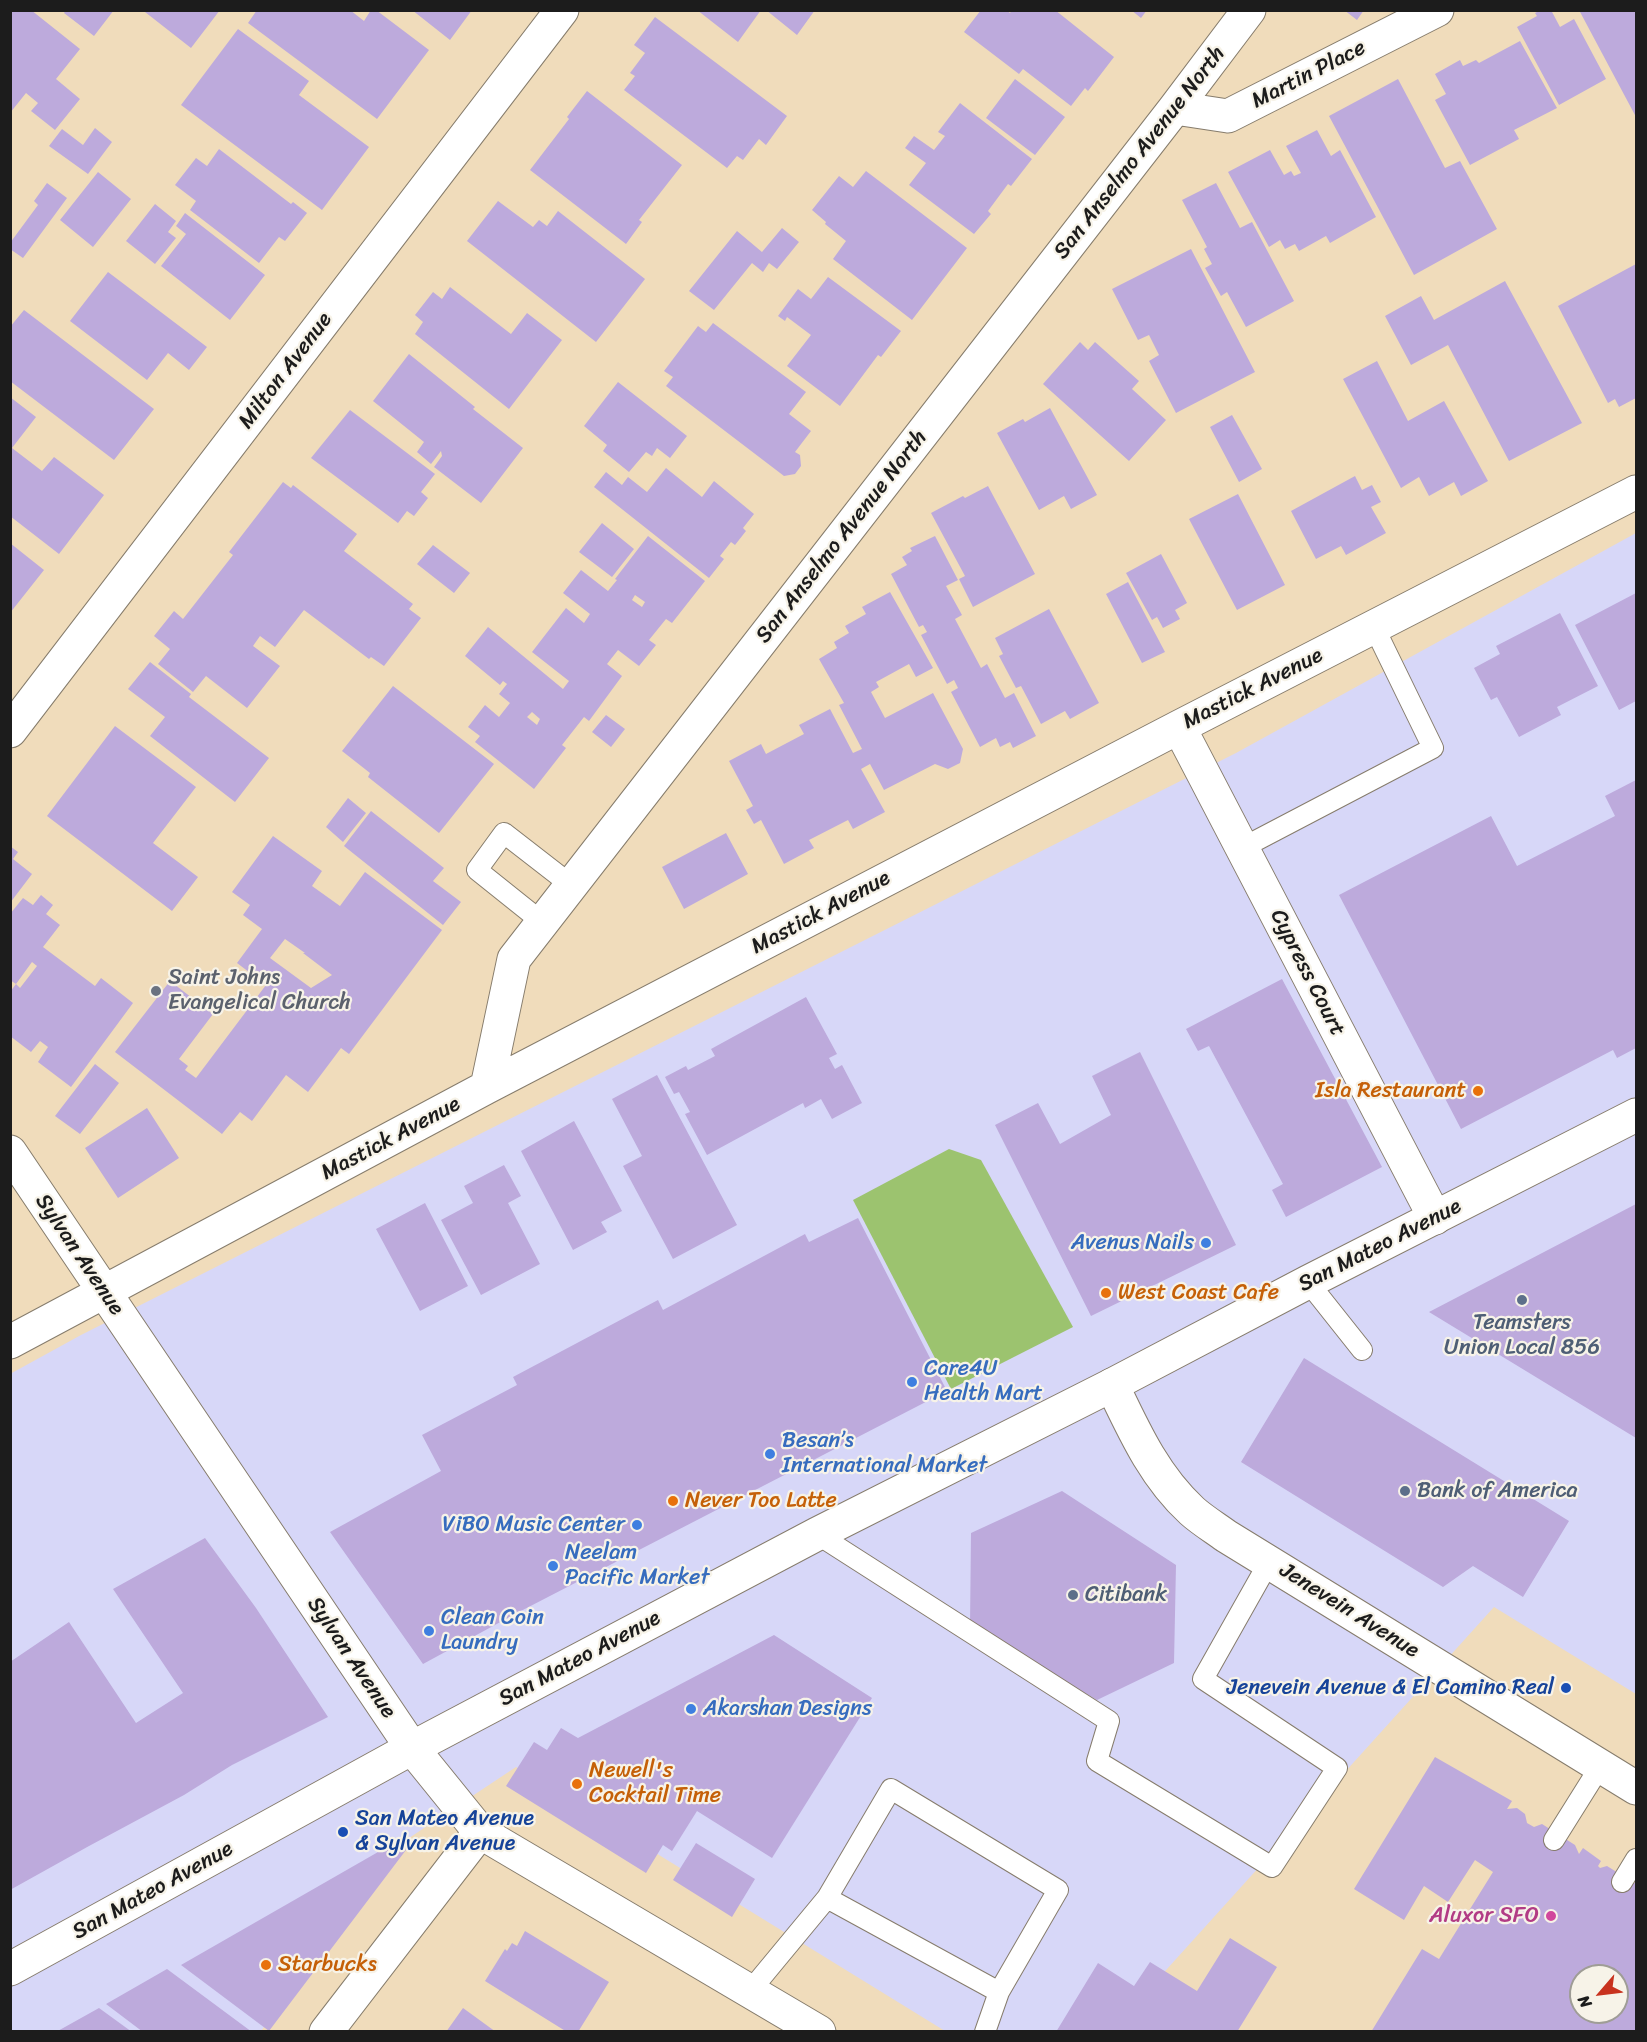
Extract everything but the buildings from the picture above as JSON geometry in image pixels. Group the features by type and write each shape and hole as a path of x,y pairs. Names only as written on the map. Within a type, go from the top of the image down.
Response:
{"street":[{"name":"Milton Avenue","path":"10,731 562,10"},
{"name":"San Anselmo Avenue North","path":"487,1087 514,958 1249,10"},
{"name":"Martin Place","path":"1175,108 1228,116 1437,10"},
{"name":"Mastick Avenue","path":"10,1342 487,1087 1636,492"},
{"name":"Cypress Court","path":"1179,727 1435,1218"},
{"name":"San Mateo Avenue","path":"10,1969 412,1748 817,1534 1636,1115"},
{"name":"Sylvan Avenue","path":"10,1152 412,1748 480,1832 819,2031"},
{"name":"Jenevein Avenue","path":"1112,1385 1137,1437 1161,1479 1192,1512 1226,1536 1636,1788"},
{"path":"326,2031 480,1832"}],"lane":[{"path":"1242,848 1433,748 1374,627"},
{"path":"542,922 477,870 504,833 571,885"},
{"path":"1308,1282 1362,1350"},
{"path":"817,1534 1109,1721 1097,1761 1272,1867 1337,1767 1203,1679 1269,1562"},
{"path":"1554,1840 1601,1765"},
{"path":"750,1990 827,1898 891,1789 1058,1890 999,1992 985,2031"},
{"path":"1622,1881 1636,1859"},
{"path":"827,1898 999,1992"}],"shaded area":[{"path":"1636,533 1636,1694 1494,1607 1111,2031 945,2031 516,1767 403,1842 261,2031 11,2031 10,1374 81,1335 1236,753"}],"green space":[{"path":"949,1149 981,1160 1073,1327 951,1389 853,1200"}],"place":[{"name":"Saint Johns Evangelical Church","path":"156,991"},
{"name":"Isla Restaurant","path":"1478,1091"},
{"name":"Avenus Nails","path":"1206,1243"},
{"name":"West Coast Cafe","path":"1106,1293"},
{"name":"Teamsters Union Local 856","path":"1522,1300"},
{"name":"Care4U Health Mart","path":"912,1382"},
{"name":"Besan’s International Market","path":"770,1454"},
{"name":"Bank of America","path":"1405,1491"},
{"name":"Never Too Latte","path":"673,1501"},
{"name":"ViBO Music Center","path":"637,1525"},
{"name":"Neelam Pacific Market","path":"553,1566"},
{"name":"Citibank","path":"1073,1595"},
{"name":"Clean Coin Laundry","path":"429,1631"},
{"name":"Jenevein Avenue & El Camino Real","path":"1566,1688"},
{"name":"Akarshan Designs","path":"691,1709"},
{"name":"Newell's Cocktail Time","path":"577,1784"},
{"name":"San Mateo Avenue & Sylvan Avenue","path":"343,1832"},
{"name":"Aluxor SFO","path":"1551,1916"},
{"name":"Starbucks","path":"266,1965"}]}
